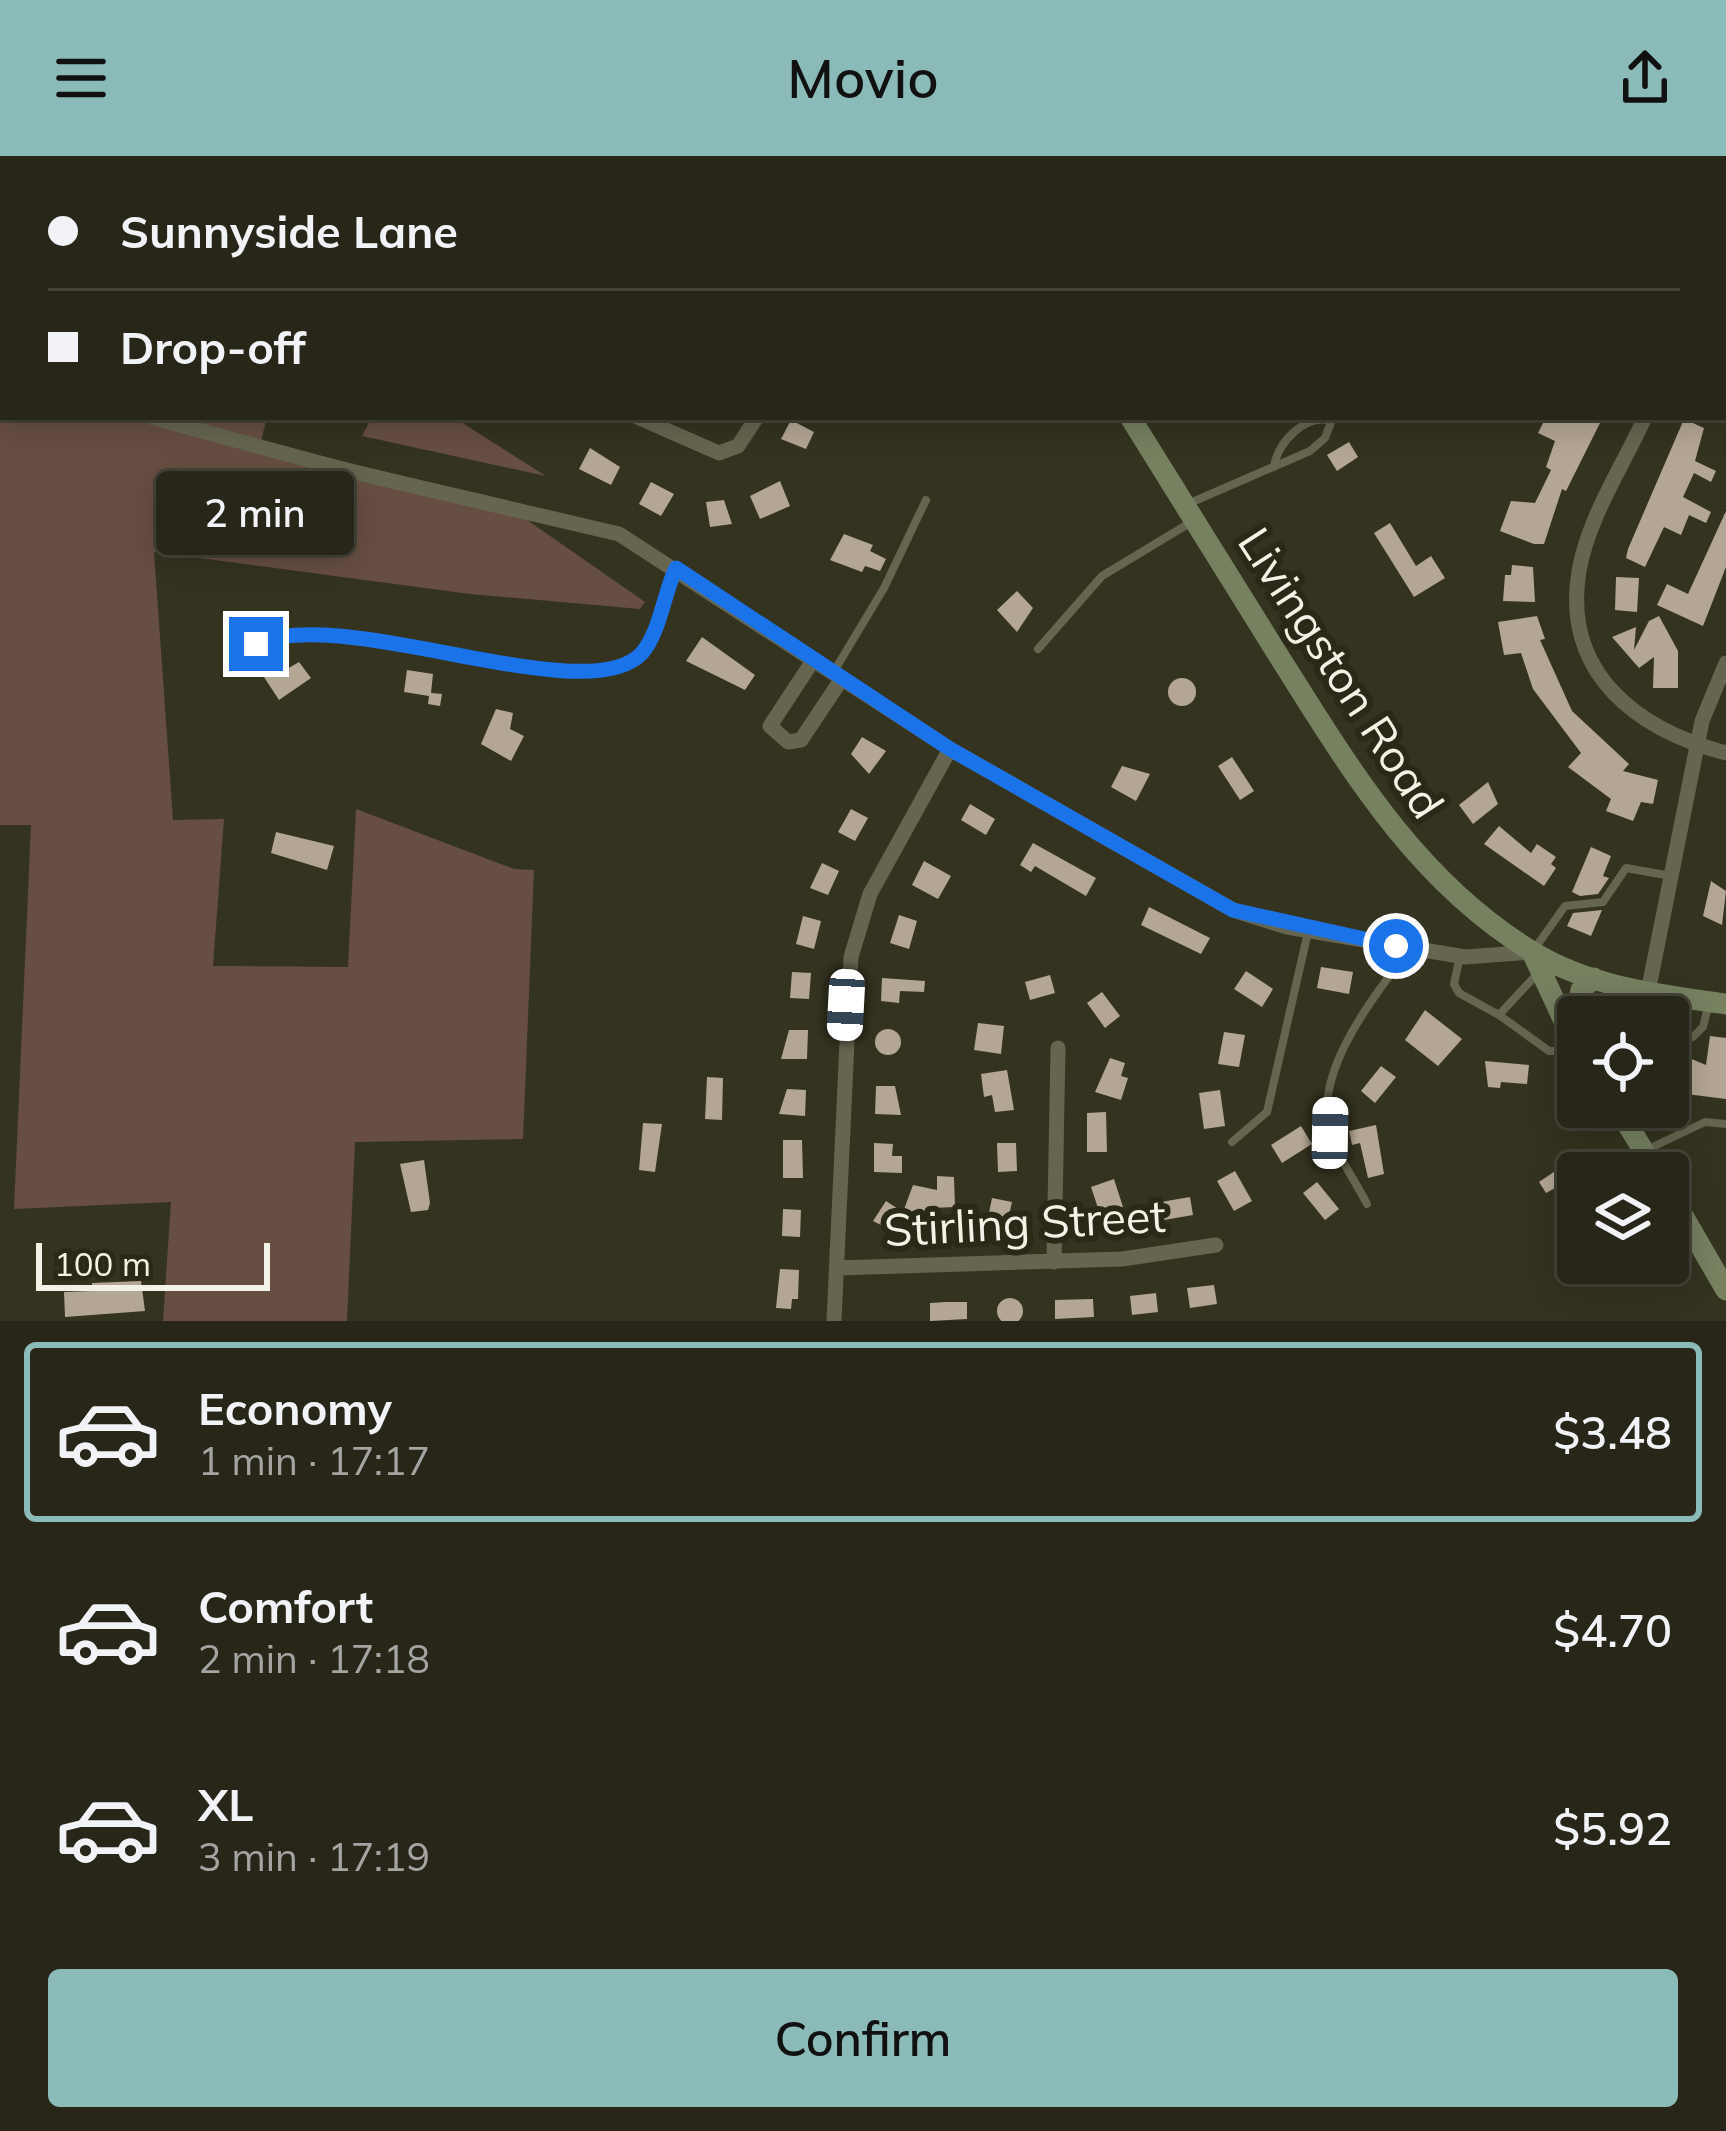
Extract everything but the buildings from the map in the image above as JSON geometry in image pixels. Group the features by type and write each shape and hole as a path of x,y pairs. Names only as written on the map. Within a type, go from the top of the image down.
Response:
{"main road":[{"name":"Livingston Road","path":"1132,420 1386,822 1453,892 1535,963 1642,996"},
{"path":"1535,963 1557,1000"},
{"path":"1581,996 1594,978"},
{"path":"1630,1128 1644,1151"},
{"path":"1689,1226 1726,1290"}],"street":[{"path":"161,420 350,471 593,526 631,540 950,749 1233,910 1308,930 1460,956 1535,963"},
{"path":"644,420 719,453 738,446 755,420"},
{"path":"1644,420 1586,544 1580,571 1582,618 1592,660 1610,692 1660,730 1726,753"},
{"path":"814,659 770,726 775,734 788,742 800,740 837,677"},
{"path":"1656,996 1704,714 1726,663"},
{"path":"834,1321 846,1005 854,944 879,875 950,749"},
{"path":"1054,1262 1058,1048"},
{"name":"Stirling Street","path":"837,1268 1135,1258 1216,1245"}],"lane":[{"path":"1274,467 1276,454 1309,420"},
{"path":"1038,649 1102,576 1190,513 1310,451 1332,420"},
{"path":"837,677 926,500"},
{"path":"256,644 277,634 321,634 498,662 612,670 644,650 676,568"},
{"path":"1498,1015 1535,963 1565,907 1603,902 1626,868 1673,876"},
{"path":"1232,1142 1268,1112 1308,930"},
{"path":"1367,1204 1330,1133 1331,1083 1349,1041 1411,948"},
{"path":"1460,956 1454,984 1459,993 1550,1051 1557,1047"},
{"path":"1689,1036 1703,1027 1718,1003"},
{"path":"1644,1151 1705,1122 1726,1124"}],"shaded area":[{"path":"0,420 266,420 261,441 497,499 645,602 640,609 470,594 154,552 173,820 224,819 213,966 348,967 356,809 514,869 534,870 523,1139 355,1142 347,1321 163,1321 171,1202 14,1209 31,825 0,825"},
{"path":"370,420 458,420 546,476 362,436"}],"route":[{"path":"256,644 277,634 321,634 498,662 612,670 634,660 652,638 676,568 950,749 1233,910 1287,926 1396,946"}]}
